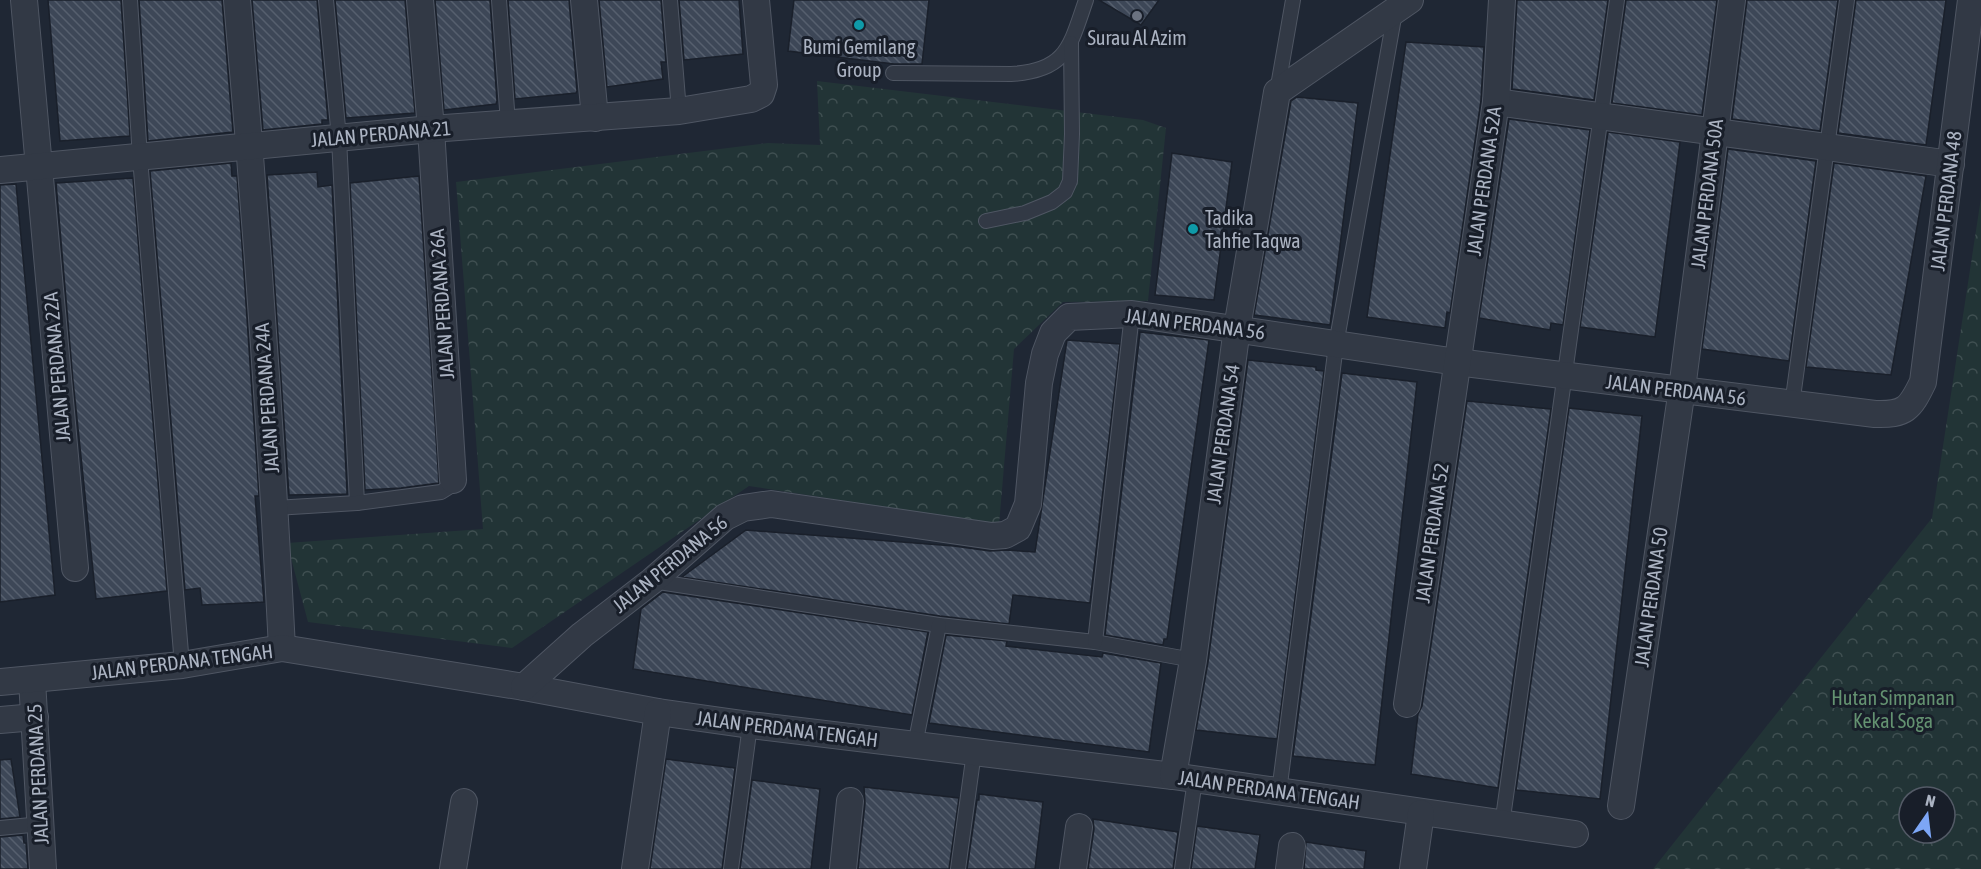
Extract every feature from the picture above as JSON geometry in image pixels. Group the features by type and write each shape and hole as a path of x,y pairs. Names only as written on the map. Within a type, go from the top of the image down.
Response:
{"street":[{"name":"JALAN PERDANA 22A","path":"24,0 75,568"},
{"name":"JALAN PERDANA 24A","path":"237,0 250,147 275,508 282,648"},
{"name":"JALAN PERDANA 26A","path":"420,0 431,129 453,480"},
{"path":"584,0 595,118"},
{"name":"JALAN PERDANA 21","path":"0,170 431,129 679,111 751,99 761,94 764,85 756,0"},
{"name":"JALAN PERDANA 52A","path":"1457,362 1496,102 1502,0"},
{"name":"JALAN PERDANA 50A","path":"1682,389 1732,0"},
{"name":"JALAN PERDANA 48","path":"1914,400 1923,382 1971,0"},
{"path":"1277,92 1402,5"},
{"name":"JALAN PERDANA 54","path":"1184,778 1193,660 1237,328 1277,92"},
{"path":"1496,102 1952,164"},
{"name":"JALAN PERDANA 56","path":"524,687 582,635 652,581 725,517 743,508 771,504 992,536 1005,535 1018,528 1028,504 1039,383 1045,354 1053,333 1069,317 1132,314 1457,362 1682,389 1792,405 1894,415 1914,400"},
{"name":"JALAN PERDANA 52","path":"1407,704 1457,362"},
{"name":"JALAN PERDANA 50","path":"1621,806 1682,389"},
{"name":"JALAN PERDANA TENGAH","path":"0,682 182,665 282,648 524,687 658,712 1184,778 1575,834"},
{"name":"JALAN PERDANA 25","path":"32,680 43,869"},
{"path":"635,869 658,712"},
{"path":"0,720 35,717"},
{"path":"843,869 850,801"},
{"path":"453,869 465,802"},
{"path":"1413,869 1421,813"},
{"path":"1073,869 1079,827"}],"lane":[{"path":"130,0 140,158 182,665"},
{"path":"326,0 339,138 357,503"},
{"path":"499,0 508,123"},
{"path":"670,0 679,111"},
{"path":"986,221 1025,213 1052,202 1065,192 1070,181 1071,43 1086,0"},
{"path":"1277,92 1293,0"},
{"path":"1502,825 1617,0"},
{"path":"1792,405 1847,0"},
{"path":"1279,792 1336,345 1402,5"},
{"path":"893,73 1029,73 1045,69 1057,60 1071,43"},
{"path":"1095,642 1132,314"},
{"path":"275,508 357,503 441,492 449,487 453,480"},
{"path":"652,581 939,625 1095,642 1193,660"},
{"path":"915,745 939,625"},
{"path":"730,869 750,725"},
{"path":"957,869 974,752"},
{"path":"1182,869 1184,778"},
{"path":"0,828 42,824"}],"green space":[{"path":"817,81 1143,120 1166,128 1148,301 1063,302 1014,349 999,525 749,486 512,648 308,622 287,543 483,529 456,182 768,143 820,145"},
{"name":"Hutan Simpanan Kekal Soga","path":"1981,198 1981,869 1653,869 1932,518"}],"building":[{"path":"48,0 121,0 130,136 60,141"},
{"path":"139,0 222,0 233,132 148,141"},
{"path":"252,0 317,0 328,120 322,120 322,124 263,130"},
{"path":"335,0 405,0 415,113 346,118"},
{"path":"435,0 490,0 496,104 444,110"},
{"path":"508,0 569,0 576,93 515,99"},
{"path":"599,0 661,0 666,62 661,62 663,79 607,87"},
{"path":"679,0 739,0 743,54 684,60"},
{"name":"Bumi Gemilang Group","path":"794,0 929,0 922,64 894,64 788,51"},
{"name":"Surau Al Azim","path":"1099,0 1159,0 1141,25"},
{"path":"1517,0 1608,0 1594,100 1512,89"},
{"path":"1626,0 1717,0 1702,115 1612,103"},
{"path":"1747,0 1838,0 1820,131 1732,119"},
{"path":"1856,0 1946,0 1926,145 1838,133"},
{"path":"1406,42 1484,47 1481,100 1450,313 1447,312 1445,328 1367,317"},
{"path":"1297,97 1358,103 1330,325 1254,315 1291,101"},
{"path":"1509,119 1590,130 1563,325 1551,323 1550,330 1479,318"},
{"path":"1608,132 1680,142 1655,337 1580,327"},
{"path":"1728,149 1816,161 1789,361 1702,349"},
{"name":"Tadika Tahfie Taqwa","path":"1172,153 1232,162 1214,300 1155,295"},
{"path":"231,163 232,176 237,176 259,496 255,496 264,602 202,605 200,588 185,590 150,171"},
{"path":"1834,163 1926,176 1891,375 1806,367"},
{"path":"317,172 318,187 332,185 347,494 289,495 267,175"},
{"path":"419,176 439,483 365,490 350,183"},
{"path":"133,178 167,591 96,599 73,381 56,183"},
{"path":"16,184 55,595 0,602 0,185"},
{"path":"1140,332 1209,340 1167,639 1164,639 1163,645 1105,635"},
{"path":"1067,340 1120,344 1090,603 1013,595 1009,624 940,616 682,577 746,530 954,546 990,551 1035,552"},
{"path":"1248,360 1316,367 1316,370 1324,371 1277,739 1196,730 1208,662"},
{"path":"1342,373 1417,382 1375,765 1293,756"},
{"path":"1467,401 1551,409 1498,788 1411,774 1418,714 1422,706"},
{"path":"1569,408 1642,416 1600,799 1516,790"},
{"path":"663,592 928,632 912,715 633,669 641,609"},
{"path":"946,635 1007,641 1006,646 1102,657 1103,653 1161,663 1149,752 929,723"},
{"path":"11,759 20,817 0,819 0,760"},
{"path":"666,759 735,768 722,869 650,869"},
{"path":"752,780 820,789 811,869 740,869"},
{"path":"864,787 959,798 949,869 858,869 865,803"},
{"path":"979,794 1043,802 1035,869 967,869"},
{"path":"1093,819 1178,832 1173,869 1088,869 1094,829"},
{"path":"1197,826 1260,835 1255,869 1191,869"},
{"path":"23,835 24,843 26,843 28,869 0,869 0,837"},
{"path":"1306,842 1366,851 1364,869 1304,869"}],"place":[{"name":"Surau Al Azim","path":"1137,16"},
{"name":"Bumi Gemilang Group","path":"859,25"},
{"name":"Tadika Tahfie Taqwa","path":"1193,229"}]}
